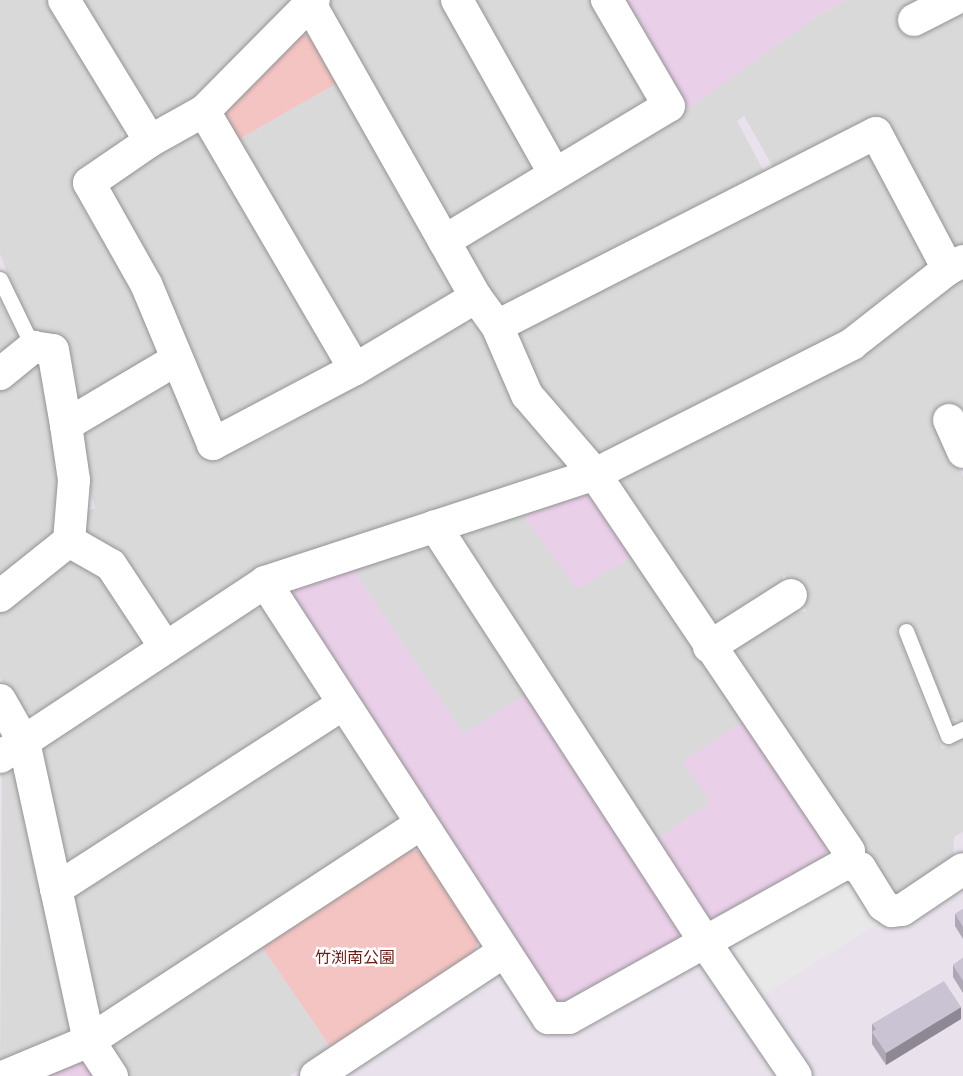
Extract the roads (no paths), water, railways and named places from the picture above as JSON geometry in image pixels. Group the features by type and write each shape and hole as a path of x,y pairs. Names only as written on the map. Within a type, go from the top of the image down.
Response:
{"street":[{"path":"64,0 150,141"},
{"path":"457,0 554,173"},
{"path":"444,241 669,106 607,0"},
{"path":"914,20 953,0"},
{"path":"265,582 503,952 548,1018 569,1018 846,863 849,851 709,647 595,474 527,395 497,326 444,241 312,2 204,111 150,141 89,183 146,284 213,444 355,369 477,297"},
{"path":"204,111 355,369"},
{"path":"12,750 265,582 595,474 852,344 956,265 876,134 497,326"},
{"path":"0,374 33,348 53,350 74,480 69,541 0,596"},
{"path":"66,426 176,360"},
{"path":"949,420 963,452"},
{"path":"435,526 795,1076"},
{"path":"69,541 111,565 165,647"},
{"path":"709,647 791,594"},
{"path":"0,699 12,750 56,889 89,1041 112,1076"},
{"path":"56,889 343,705"},
{"path":"5,1076 89,1041 421,825"},
{"path":"846,863 860,868 883,905 892,910 902,910 963,869"},
{"path":"316,1076 503,952"}],"lane":[{"path":"0,279 33,348"},
{"path":"70,458 88,505"},
{"path":"906,631 948,736 963,729"}],"park label":[{"name":"竹渕南公園","path":"355,957"}]}
